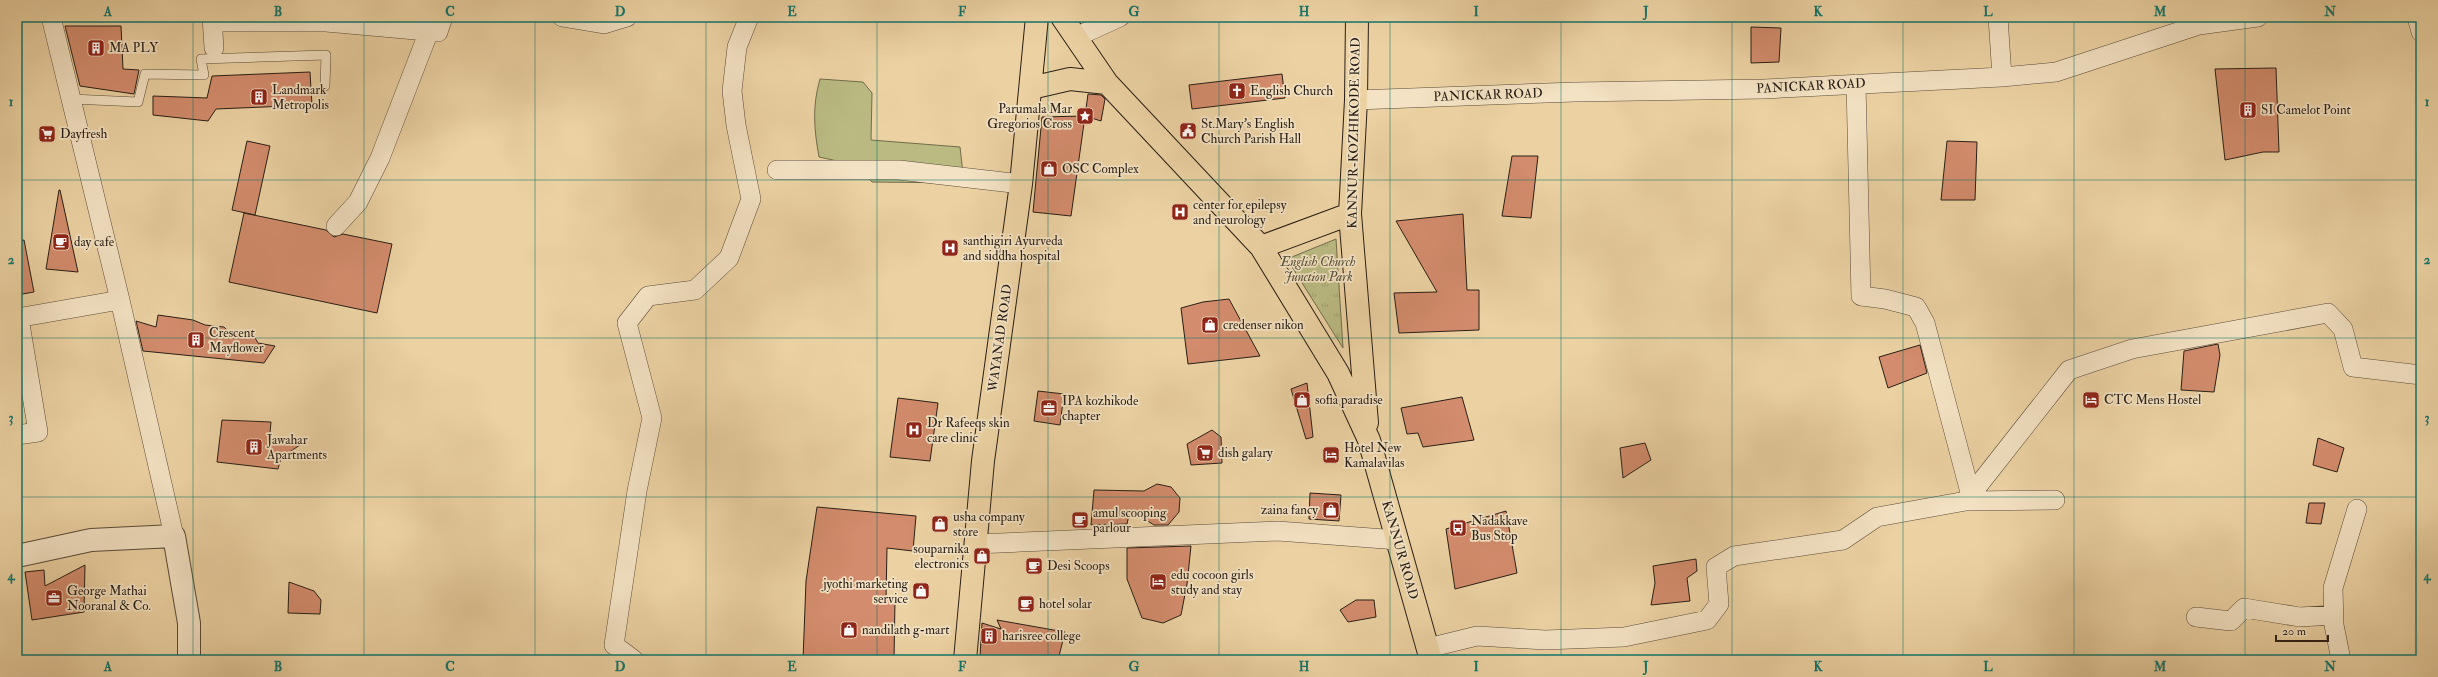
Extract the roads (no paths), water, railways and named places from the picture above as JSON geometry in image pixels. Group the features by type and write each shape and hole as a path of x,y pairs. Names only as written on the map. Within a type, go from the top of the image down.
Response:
{"main road":[{"name":"WAYANAD ROAD","path":"965,660 984,453 1021,184 1037,17"},
{"path":"1062,17 1108,83 1261,247 1338,372 1369,440"},
{"name":"KANNUR-KOZHIKODE ROAD","path":"1357,17 1356,100 1350,214 1369,440"},
{"path":"1031,88 1070,79 1108,83"},
{"path":"1261,247 1350,214"},
{"name":"KANNUR ROAD","path":"1369,440 1430,654"}],"street":[{"path":"51,17 120,300 174,536 189,623 189,660"},
{"path":"214,48 213,19 325,19 438,32 444,17"},
{"path":"562,17 604,24 628,17"},
{"path":"634,660 614,645 637,491 652,418 627,323 648,296 696,290 730,258 751,199 736,125 732,91 737,47 749,17"},
{"path":"1076,37 1120,17"},
{"path":"1998,17 2002,77"},
{"name":"PANICKAR ROAD","path":"1356,100 1575,92 1764,89 2002,77 2056,72 2199,25 2258,17"},
{"path":"2417,17 2421,32"},
{"path":"336,226 358,202 380,158 429,31"},
{"path":"1856,84 1861,296 1885,299 1916,307 1925,323 1969,498"},
{"path":"777,170 899,170 1021,184"},
{"path":"17,436 38,432 18,318 120,300"},
{"path":"1969,498 2069,370 2132,349 2328,313 2343,329 2353,366 2421,375"},
{"path":"1430,654 1477,636 1545,640 1624,637 1707,620 1719,604 1716,567 1734,556 1843,540 1877,517 1969,498 2055,500"},
{"path":"2341,660 2334,615 2333,588 2357,509"},
{"path":"976,544 1278,531 1398,540"},
{"path":"17,556 91,540 174,536"},
{"path":"2196,617 2231,621 2244,608 2300,617 2334,615"}],"lane":[{"path":"71,99 138,102 145,74 204,75 201,59 326,55 324,86"}],"place":[{"name":"MA PLY","path":"96,48"},
{"name":"English Church","path":"1237,91"},
{"name":"Landmark Metropolis","path":"259,97"},
{"name":"SI Camelot Point","path":"2248,110"},
{"name":"Parumala Mar Gregorios Cross","path":"1085,116"},
{"name":"St.Mary's English Church Parish Hall","path":"1188,131"},
{"name":"Dayfresh","path":"47,134"},
{"name":"OSC Complex","path":"1049,169"},
{"name":"center for epilepsy and neurology","path":"1180,212"},
{"name":"day cafe","path":"61,242"},
{"name":"santhigiri Ayurveda and siddha hospital","path":"950,248"},
{"name":"credenser nikon","path":"1210,325"},
{"name":"Crescent Mayflower","path":"196,340"},
{"name":"sofia paradise","path":"1302,400"},
{"name":"CTC Mens Hostel","path":"2091,400"},
{"name":"IPA kozhikode chapter","path":"1049,408"},
{"name":"Dr Rafeeqs skin care clinic","path":"914,430"},
{"name":"Jawahar Apartments","path":"254,447"},
{"name":"dish galary","path":"1205,453"},
{"name":"Hotel New Kamalavilas","path":"1331,455"},
{"name":"zaina fancy","path":"1331,510"},
{"name":"amul scooping parlour","path":"1080,520"},
{"name":"usha company store","path":"940,524"},
{"name":"Nadakkave Bus Stop","path":"1458,528"},
{"name":"souparnika electronics","path":"982,556"},
{"name":"Desi Scoops","path":"1034,566"},
{"name":"edu cocoon girls study and stay","path":"1158,582"},
{"name":"jyothi marketing service","path":"921,591"},
{"name":"George Mathai Nooranal & Co.","path":"54,598"},
{"name":"hotel solar","path":"1026,604"},
{"name":"nandilath g-mart","path":"849,630"},
{"name":"harisree college","path":"989,636"}],"park label":[{"name":"English Church Junction Park","path":"1318,270"}]}
